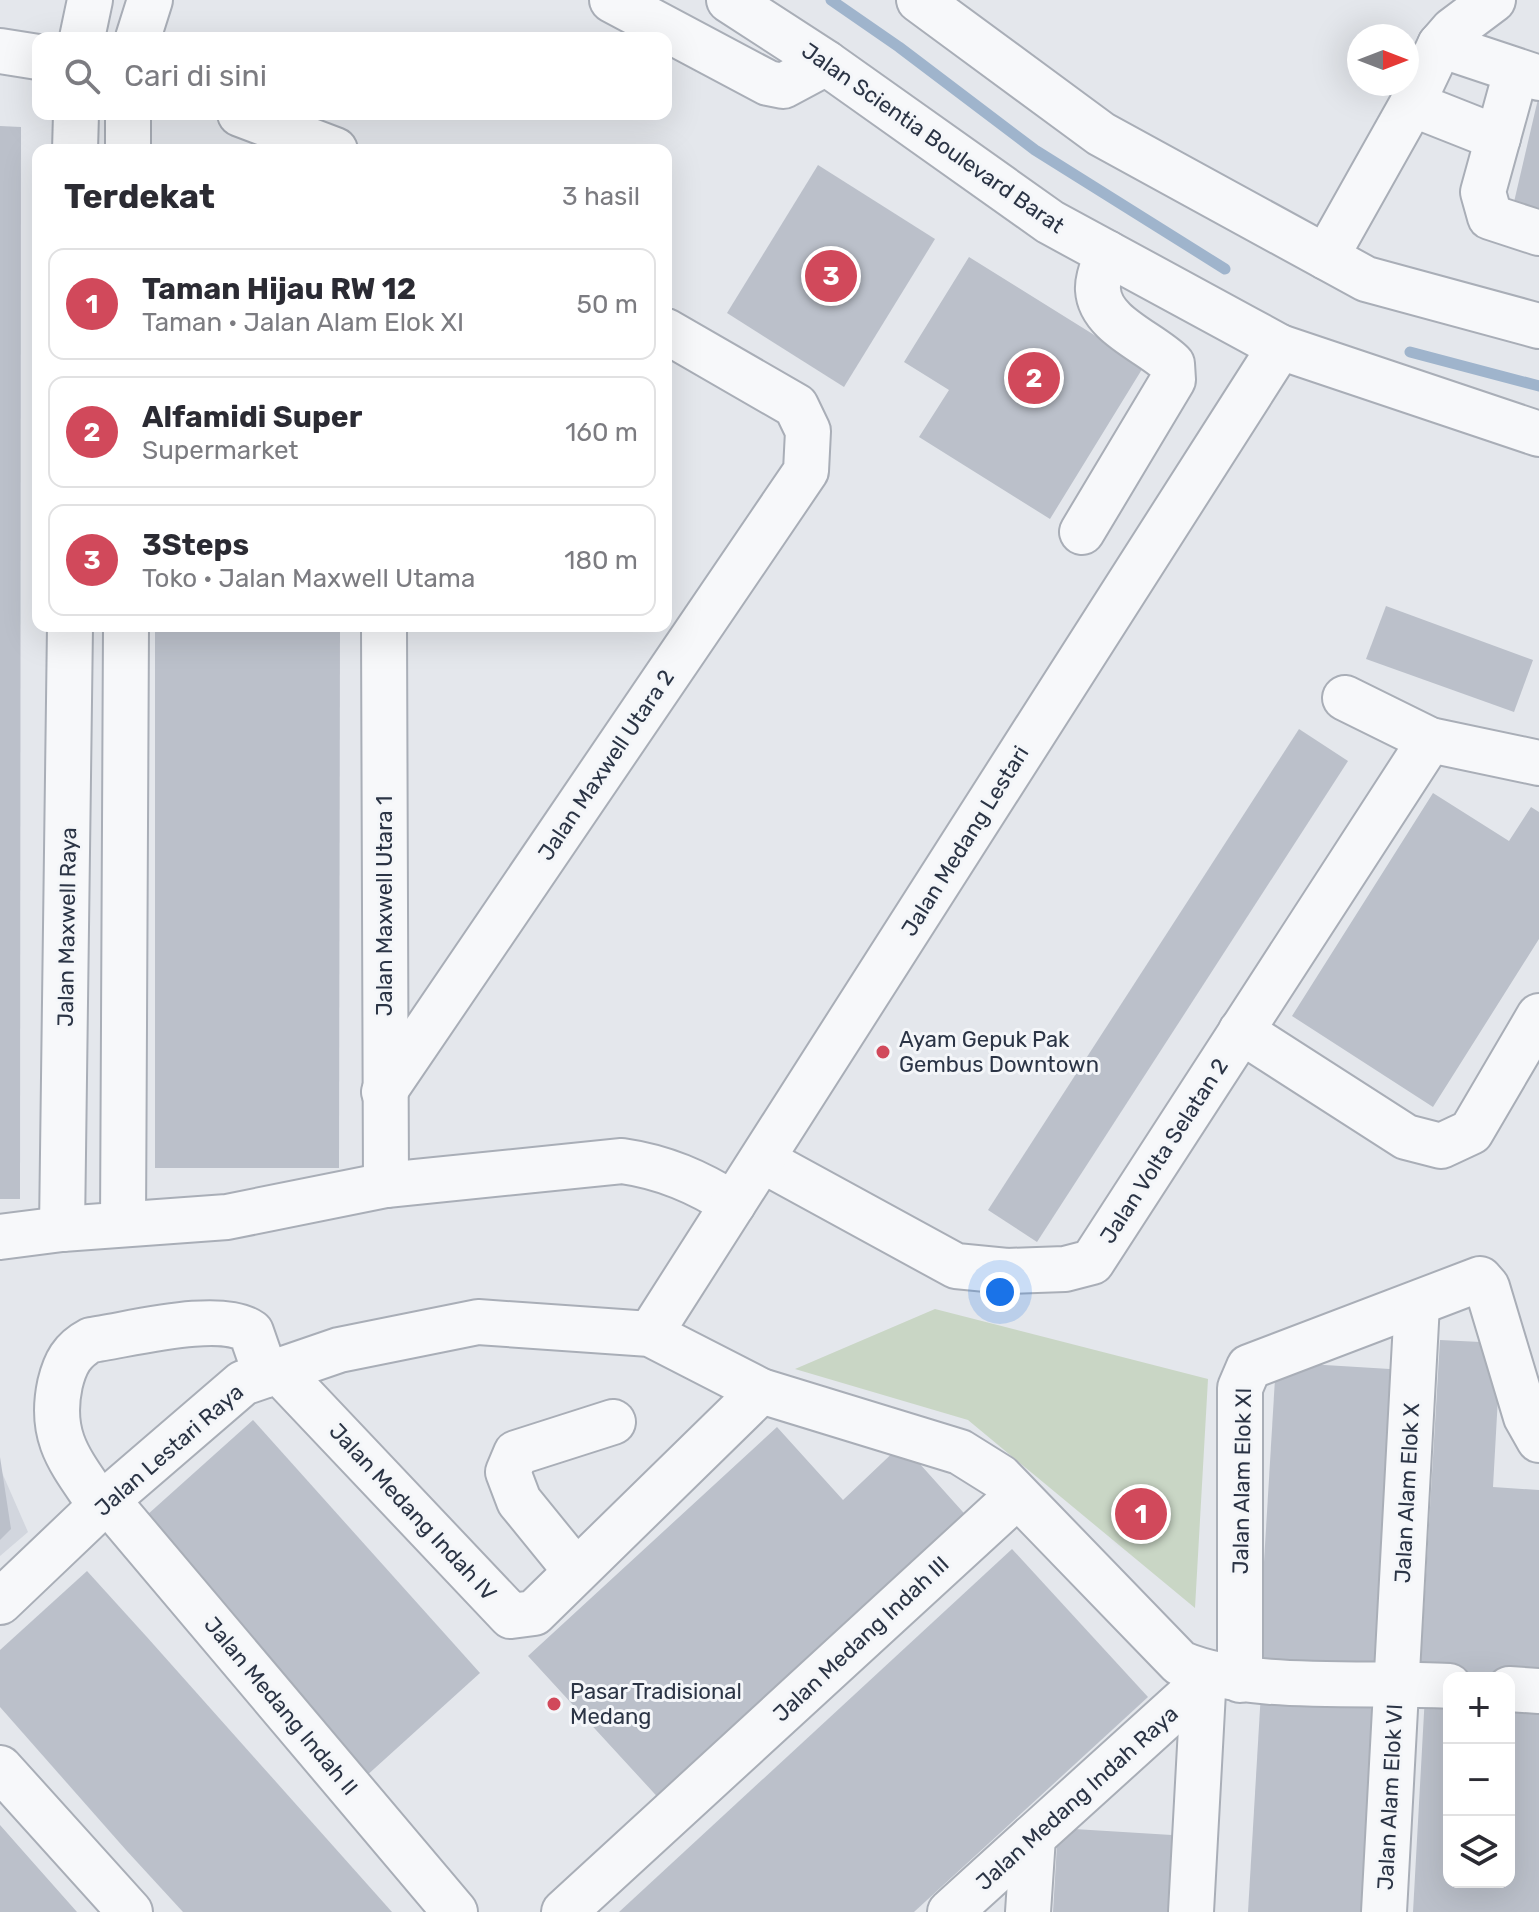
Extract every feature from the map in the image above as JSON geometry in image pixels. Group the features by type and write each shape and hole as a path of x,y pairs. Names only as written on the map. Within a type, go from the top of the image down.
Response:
{"street":[{"path":"83,32 90,0"},
{"path":"140,32 150,0"},
{"path":"612,0 768,83 783,86 826,63"},
{"name":"Jalan Scientia Boulevard Barat","path":"729,0 826,63 1050,222 1280,347 1539,434"},
{"path":"1326,257 1412,104 1440,45 1453,30 1493,0"},
{"path":"933,4 1101,134 1366,279 1539,326"},
{"path":"1440,45 1528,75 1498,138 1483,192 1490,217 1539,233"},
{"path":"0,51 32,56"},
{"path":"1412,104 1498,138"},
{"path":"75,144 76,120"},
{"path":"128,120 128,144"},
{"path":"256,120 319,144"},
{"path":"1107,253 1097,288 1102,306 1112,320 1156,349 1172,364 1173,380 1073,527 1136,573"},
{"name":"Jalan Maxwell Utara 2","path":"384,1092 806,471 808,431 796,406 672,334"},
{"name":"Jalan Medang Lestari","path":"650,1334 1280,347"},
{"name":"Jalan Maxwell Raya","path":"62,1229 70,632"},
{"path":"123,1224 126,632"},
{"name":"Jalan Maxwell Utara 1","path":"384,632 386,1185"},
{"path":"1345,698 1430,740 1539,763"},
{"name":"Jalan Volta Selatan 2","path":"762,1160 956,1266 1007,1271 1065,1269 1092,1262 1430,740"},
{"path":"69,822 125,824"},
{"path":"1241,1031 1406,1137 1441,1146 1471,1132 1539,1016"},
{"path":"0,1237 62,1229 227,1217 386,1185 622,1161 659,1166 733,1204"},
{"name":"Jalan Alam Elok XI","path":"1191,1912 1216,1679 1242,1379 1249,1367 1480,1279 1484,1282 1526,1417 1539,1440"},
{"name":"Jalan Alam Elok X","path":"1397,1683 1417,1304"},
{"name":"Jalan Lestari Raya","path":"0,1602 105,1504 243,1383 339,1350 478,1322 650,1334"},
{"name":"Jalan Medang Indah II","path":"272,1373 251,1332 244,1327 209,1323 91,1340 76,1348 61,1379 55,1409 57,1434 64,1451 105,1504 455,1912"},
{"path":"650,1334 761,1391 960,1452 1000,1477 1180,1663 1216,1679 1443,1686"},
{"name":"Jalan Medang Indah IV","path":"272,1373 511,1616 534,1613 761,1391"},
{"path":"576,1571 519,1501 508,1472 516,1453 613,1422"},
{"name":"Jalan Medang Indah III","path":"564,1912 1017,1496"},
{"name":"Jalan Medang Indah Raya","path":"950,1912 1216,1679"},
{"name":"Jalan Alam Elok VI","path":"1384,1912 1397,1683"},
{"path":"1515,1689 1539,1691"},
{"path":"0,1768 130,1912"},
{"path":"1028,1912 1033,1837"}],"shaded area":[{"path":"0,1468 28,1532 0,1556"}],"green space":[{"path":"935,1309 1208,1379 1195,1608 968,1420 795,1369"}],"building":[{"path":"1539,99 1539,208 1514,202"},
{"path":"0,126 21,127 20,1199 0,1199"},
{"path":"818,165 935,239 844,387 727,313"},
{"path":"969,257 1144,366 1050,519 919,437 949,390 904,362"},
{"path":"1386,606 1533,660 1514,712 1366,659"},
{"path":"155,632 340,632 339,1168 155,1168"},
{"path":"1299,729 1348,761 1037,1242 988,1210"},
{"path":"1433,793 1509,841 1531,807 1539,812 1539,939 1433,1107 1292,1016"},
{"path":"1440,1340 1501,1343 1493,1487 1539,1490 1539,1684 1515,1679 1515,1672 1443,1672 1443,1677 1420,1676"},
{"path":"1276,1362 1406,1370 1389,1670 1258,1662"},
{"path":"253,1420 480,1673 364,1778 137,1524"},
{"path":"777,1427 843,1500 902,1444 971,1521 664,1804 528,1656"},
{"path":"0,1457 11,1529 0,1540"},
{"path":"1012,1549 1148,1697 914,1912 619,1912"},
{"path":"87,1571 392,1912 183,1912 126,1850 0,1707 0,1650"},
{"path":"1261,1692 1391,1699 1379,1912 1248,1912"},
{"path":"1425,1695 1443,1696 1443,1888 1515,1888 1515,1700 1539,1702 1539,1912 1413,1912"},
{"path":"0,1825 30,1859 77,1912 0,1912"},
{"path":"1058,1828 1188,1836 1184,1912 1053,1912"}],"waterway":[{"path":"831,0 899,47 1035,150 1225,269"},
{"path":"1410,352 1539,386"}],"place":[{"name":"3Steps","path":"831,276"},
{"name":"Alfamidi Super","path":"1034,378"},
{"name":"Ayam Gepuk Pak Gembus Downtown","path":"883,1052"},
{"name":"Taman Hijau RW 12","path":"1141,1514"},
{"name":"Pasar Tradisional Medang","path":"554,1704"}]}
